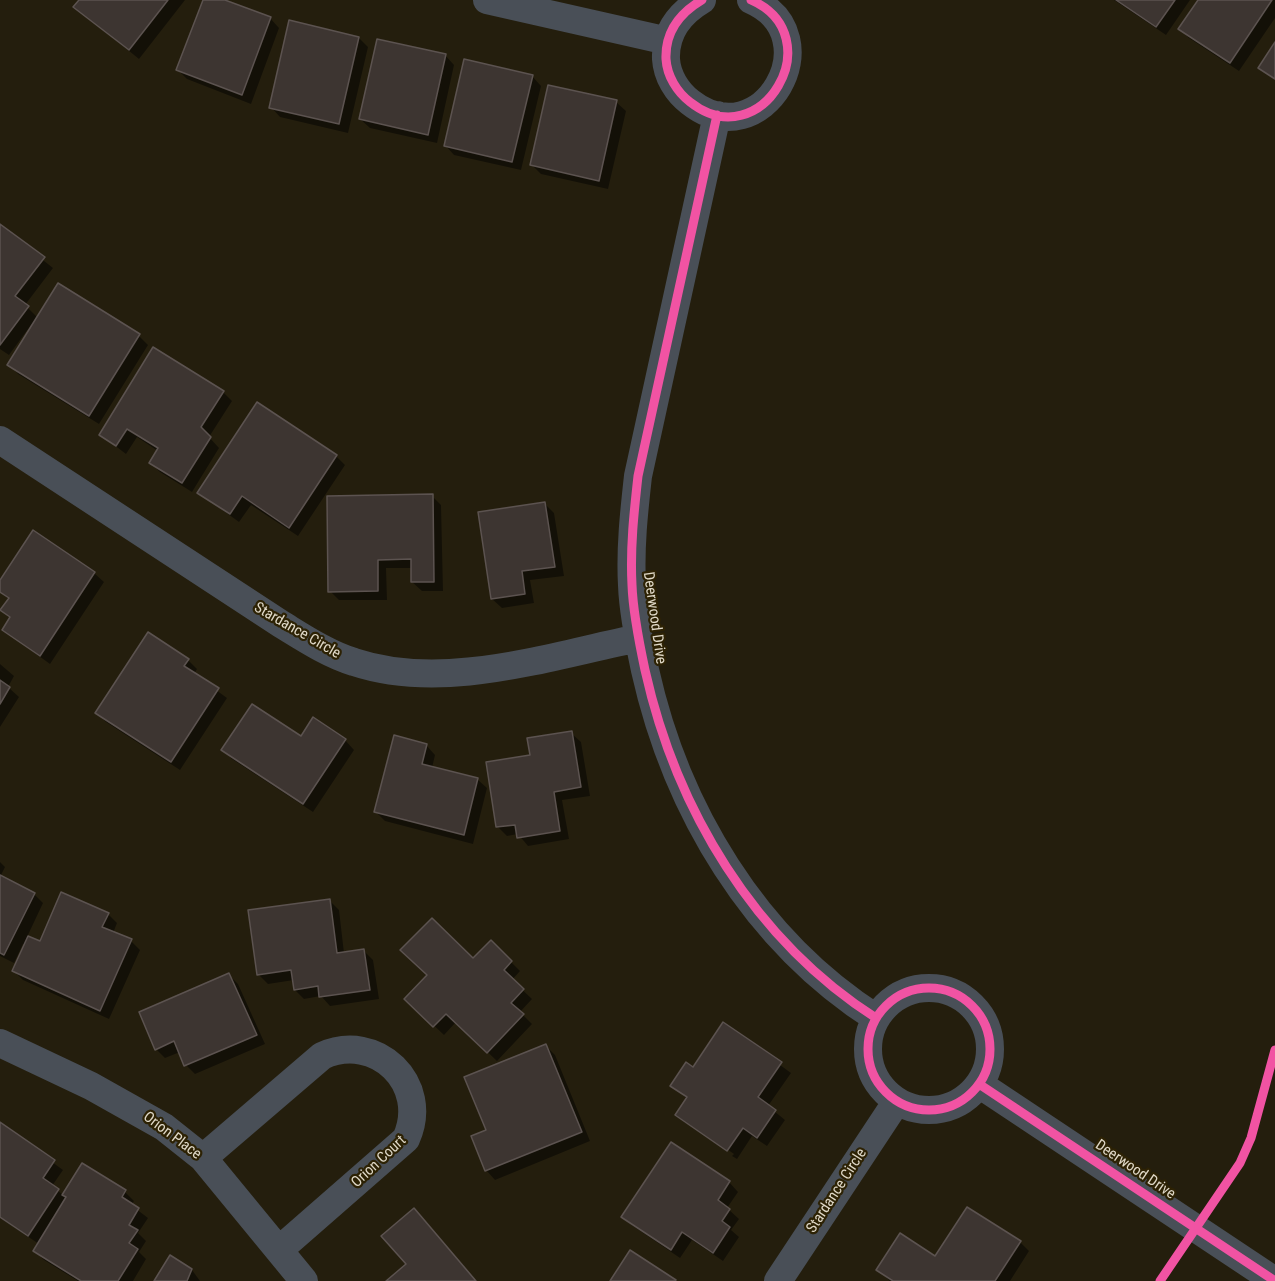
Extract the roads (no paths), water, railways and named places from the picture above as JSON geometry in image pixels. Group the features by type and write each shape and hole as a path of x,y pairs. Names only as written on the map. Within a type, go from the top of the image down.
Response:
{"street":[{"path":"487,0 668,41"},
{"path":"702,0 688,9 675,23 668,41 666,61 671,80 682,96 698,109 717,116 735,116 754,110 769,100 781,86 787,68 788,50 783,31 774,15 751,0"},
{"name":"Deerwood Drive","path":"717,116 638,476 632,531 632,586 639,638 669,757 702,829 746,897 776,931 832,987 876,1018"},
{"name":"Stardance Circle","path":"0,440 281,624 318,646 352,662 401,672 440,674 480,670 639,638"},
{"path":"936,987 954,993 969,1002 981,1016 988,1032 990,1050 987,1068 979,1084 966,1097 950,1106 932,1110 914,1108 897,1101 885,1091 870,1064 867,1048 876,1018 887,1004 902,994 918,988 936,987"},
{"name":"Orion Place","path":"0,1042 142,1113 165,1127 203,1158 304,1281"},
{"name":"Orion Court","path":"203,1158 322,1056 330,1052 347,1048 365,1050 384,1060 396,1071 409,1090 413,1105 413,1120 406,1139 279,1250"},
{"name":"Deerwood Drive","path":"979,1084 1275,1281"},
{"name":"Stardance Circle","path":"778,1281 897,1101"}]}
